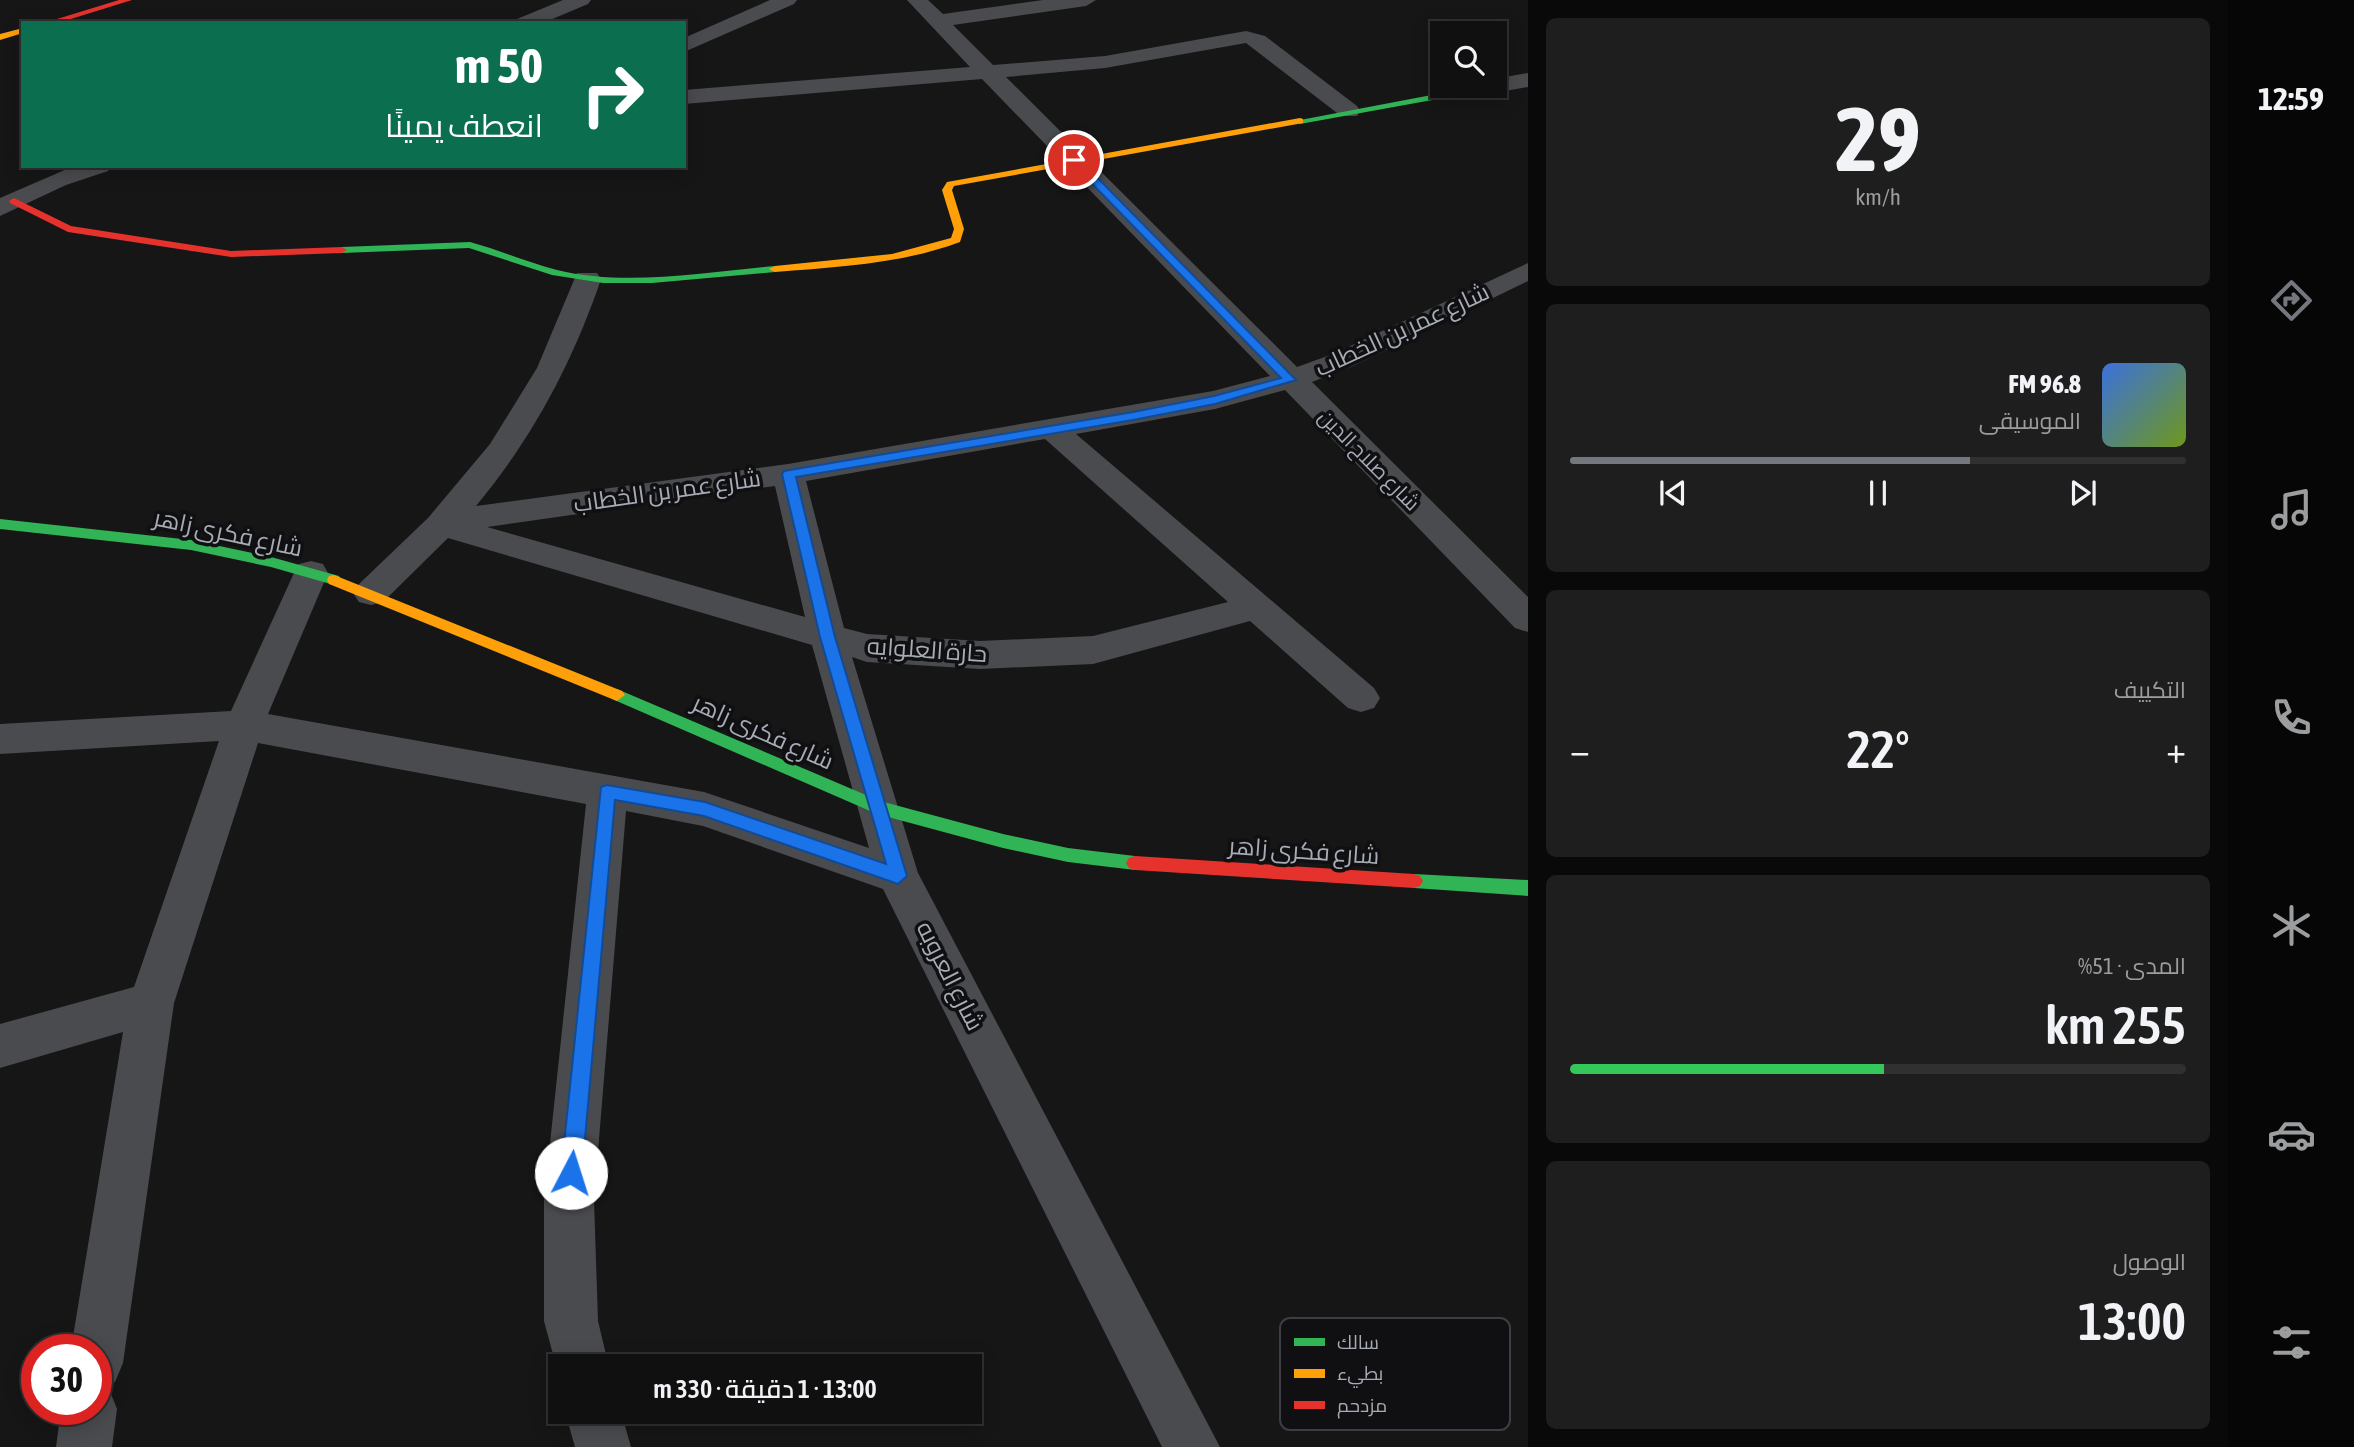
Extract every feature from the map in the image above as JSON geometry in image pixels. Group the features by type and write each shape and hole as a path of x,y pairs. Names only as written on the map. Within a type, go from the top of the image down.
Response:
{"street":[{"path":"55,21 128,0"},
{"path":"529,21 581,0"},
{"path":"686,45 787,0"},
{"name":"شارع صلاح الدين","path":"917,0 1289,380 1528,619"},
{"path":"938,21 1086,0"},
{"path":"0,37 21,31"},
{"path":"686,97 1105,62 1252,38 1349,111"},
{"path":"1507,84 1528,80"},
{"path":"7,204 68,229 136,237 200,250 266,254 470,245 490,248 548,272 587,279 652,280 786,269 941,247 956,240 959,229 947,190 951,184 1430,97"},
{"path":"7,204 57,180 93,168"},
{"name":"شارع عمر بن الخطاب","path":"444,523 788,474 1215,400 1289,380 1391,339 1528,271"},
{"path":"371,593 444,523 507,440 539,390 563,344 587,279"},
{"path":"1053,430 1361,698"},
{"name":"شارع العروبه","path":"788,474 828,637 898,876 1192,1447"},
{"name":"حارة العلوايه","path":"444,523 867,648 930,653 1056,653 1115,645 1256,607"},
{"name":"شارع فكرى زاهر","path":"0,524 150,538 232,552 311,573 371,593 715,734 877,807 1003,841 1068,855 1134,863 1528,888"},
{"path":"100,1334 151,1003 244,725 311,573"},
{"path":"0,739 244,725 705,809 898,876"},
{"path":"579,1354 571,1321 569,1200 607,792"},
{"path":"0,1046 151,1003"},
{"path":"596,1424 603,1447"},
{"path":"83,1447 86,1425"}],"traffic: fast":[{"path":"1300,121 1430,97"},
{"path":"342,250 470,245 556,273 603,280 652,280 775,269"},
{"path":"0,524 191,545 271,562 334,580"},
{"path":"617,695 877,807 1003,841 1068,855 1135,863"},
{"path":"1414,881 1528,888"}],"traffic: slow":[{"path":"0,37 21,31"},
{"path":"775,269 892,257 956,240 959,229 947,190 951,184 1300,121"},
{"path":"334,580 617,695"}],"traffic: jam":[{"path":"55,21 128,0"},
{"path":"14,201 68,229 231,254 342,250"},
{"path":"1135,863 1414,881"}],"route":[{"path":"571,1173 607,792 705,809 898,876 828,637 788,474 1133,416 1215,400 1289,380 1074,160"}]}
